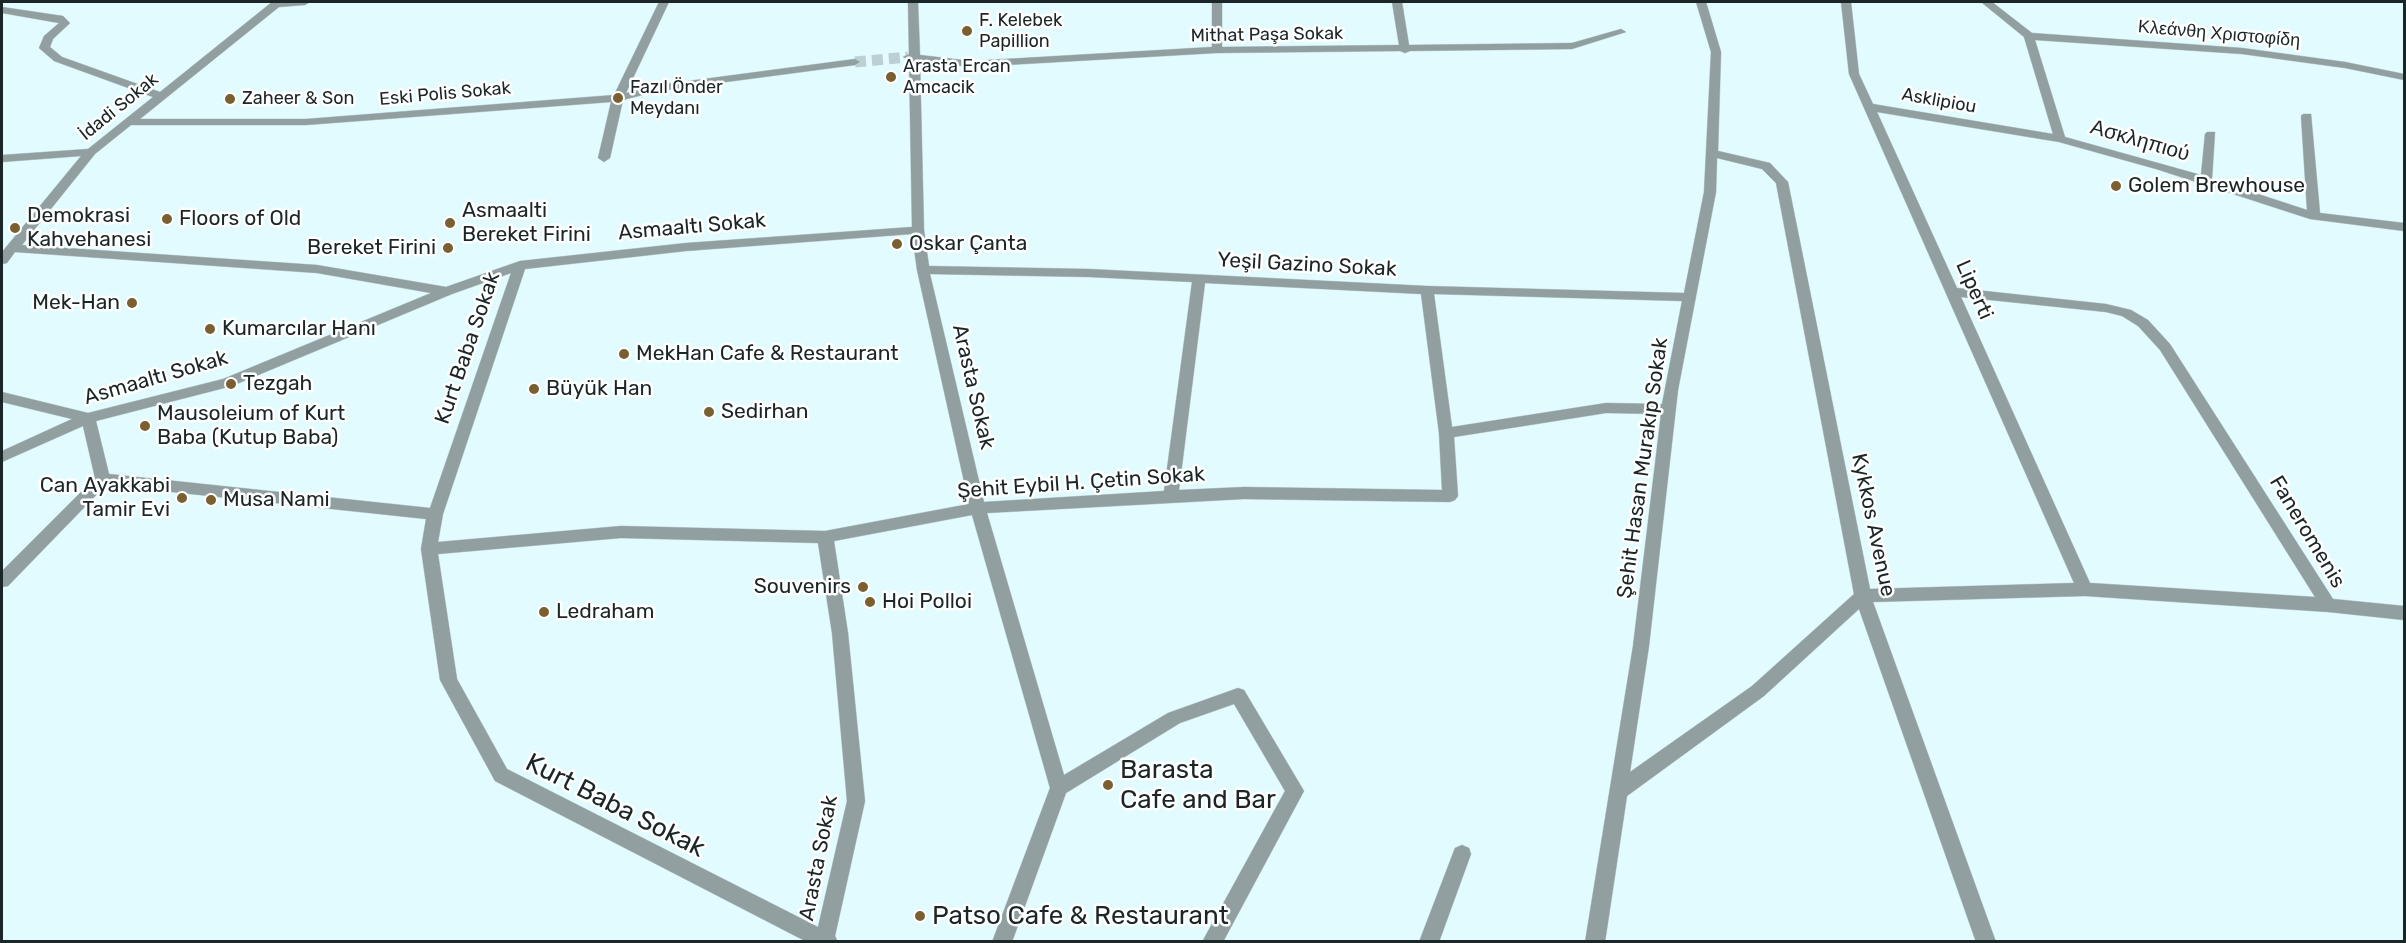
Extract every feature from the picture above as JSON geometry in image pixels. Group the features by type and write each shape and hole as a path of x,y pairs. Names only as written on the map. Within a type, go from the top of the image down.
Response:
{"street":[{"path":"278,3 305,2"},
{"path":"604,158 618,98 663,2"},
{"name":"Arasta Sokak","path":"913,2 910,57 918,230 923,270 978,508 1059,788"},
{"path":"1217,2 1217,50"},
{"path":"1397,2 1405,50"},
{"name":"Şehit Hasan Murakıp Sokak","path":"1595,942 1641,646 1669,409 1710,192 1716,52 1701,2"},
{"name":"Liperti","path":"1846,2 1854,74 2085,589"},
{"path":"1986,2 2029,36 2060,139"},
{"name":"İdadi Sokak","path":"2,260 91,152 278,3"},
{"path":"2,10 59,18 65,23 48,38 44,48 57,59 162,96"},
{"name":"Mithat Paşa Sokak","path":"910,57 971,64 1217,50 1405,50 1572,46 1621,32"},
{"name":"Κλεάνθη Χριστοφίδη","path":"2029,36 2242,51 2344,65 2404,77"},
{"name":"Eski Polis Sokak","path":"130,122 306,122 618,98 658,88 855,62"},
{"name":"Asklipiou","path":"1869,107 2003,130"},
{"path":"2307,116 2314,216"},
{"name":"Ασκληπιού","path":"2003,130 2060,139 2206,181 2314,216 2404,227"},
{"path":"2206,181 2211,134"},
{"path":"2,158 91,152"},
{"name":"Kykkos Avenue","path":"1711,153 1766,166 1782,182 1863,596 1986,942"},
{"name":"Asmaaltı Sokak","path":"2,457 88,418 227,382 447,291 520,265 686,247 918,230"},
{"path":"13,248 317,269 447,291"},
{"name":"Kurt Baba Sokak","path":"520,265 435,514 429,549 449,680 501,775 708,883 827,940"},
{"name":"Yeşil Gazino Sokak","path":"923,270 1199,278 1389,289 1689,297"},
{"path":"1171,496 1199,278"},
{"path":"1427,290 1446,433 1606,408 1669,409"},
{"name":"Faneromenis","path":"1952,292 2106,308 2126,313 2143,323 2165,347 2328,605"},
{"path":"2,397 88,418 103,479"},
{"name":"Şehit Eybil H. Çetin Sokak","path":"429,549 621,532 825,537 978,508 1171,496 1244,493 1450,496 1446,433"},
{"path":"103,479 435,514"},
{"path":"2,581 103,479"},
{"name":"Arasta Sokak","path":"825,537 840,633 856,801 827,940"},
{"name":"Faneromenis","path":"1863,596 2085,589 2328,605"},
{"path":"1619,791 1758,692 1863,596"},
{"path":"2328,605 2404,613"},
{"path":"1002,942 1059,788 1174,718 1238,695 1295,791 1212,942"},
{"path":"1429,942 1462,854"}],"tunnel":[{"path":"855,62 908,57"}],"place":[{"name":"F. Kelebek Papillion","path":"967,31"},
{"name":"Arasta Ercan Amcacik","path":"891,77"},
{"name":"Fazıl Önder Meydanı","path":"618,98"},
{"name":"Zaheer & Son","path":"230,99"},
{"name":"Golem Brewhouse","path":"2116,186"},
{"name":"Floors of Old","path":"167,219"},
{"name":"Asmaalti Bereket Firini","path":"450,223"},
{"name":"Demokrasi Kahvehanesi","path":"15,228"},
{"name":"Oskar Çanta","path":"897,244"},
{"name":"Bereket Firini","path":"448,248"},
{"name":"Mek-Han","path":"132,303"},
{"name":"Kumarcılar Hanı","path":"210,329"},
{"name":"MekHan Cafe & Restaurant","path":"624,354"},
{"name":"Tezgah","path":"231,384"},
{"name":"Büyük Han","path":"534,389"},
{"name":"Sedirhan","path":"709,412"},
{"name":"Mausoleium of Kurt Baba (Kutup Baba)","path":"145,426"},
{"name":"Can Ayakkabi Tamir Evi","path":"182,498"},
{"name":"Musa Nami","path":"211,500"},
{"name":"Souvenirs","path":"863,587"},
{"name":"Hoi Polloi","path":"870,602"},
{"name":"Ledraham","path":"544,612"},
{"name":"Barasta Cafe and Bar","path":"1108,785"},
{"name":"Patso Cafe & Restaurant","path":"920,916"}]}
